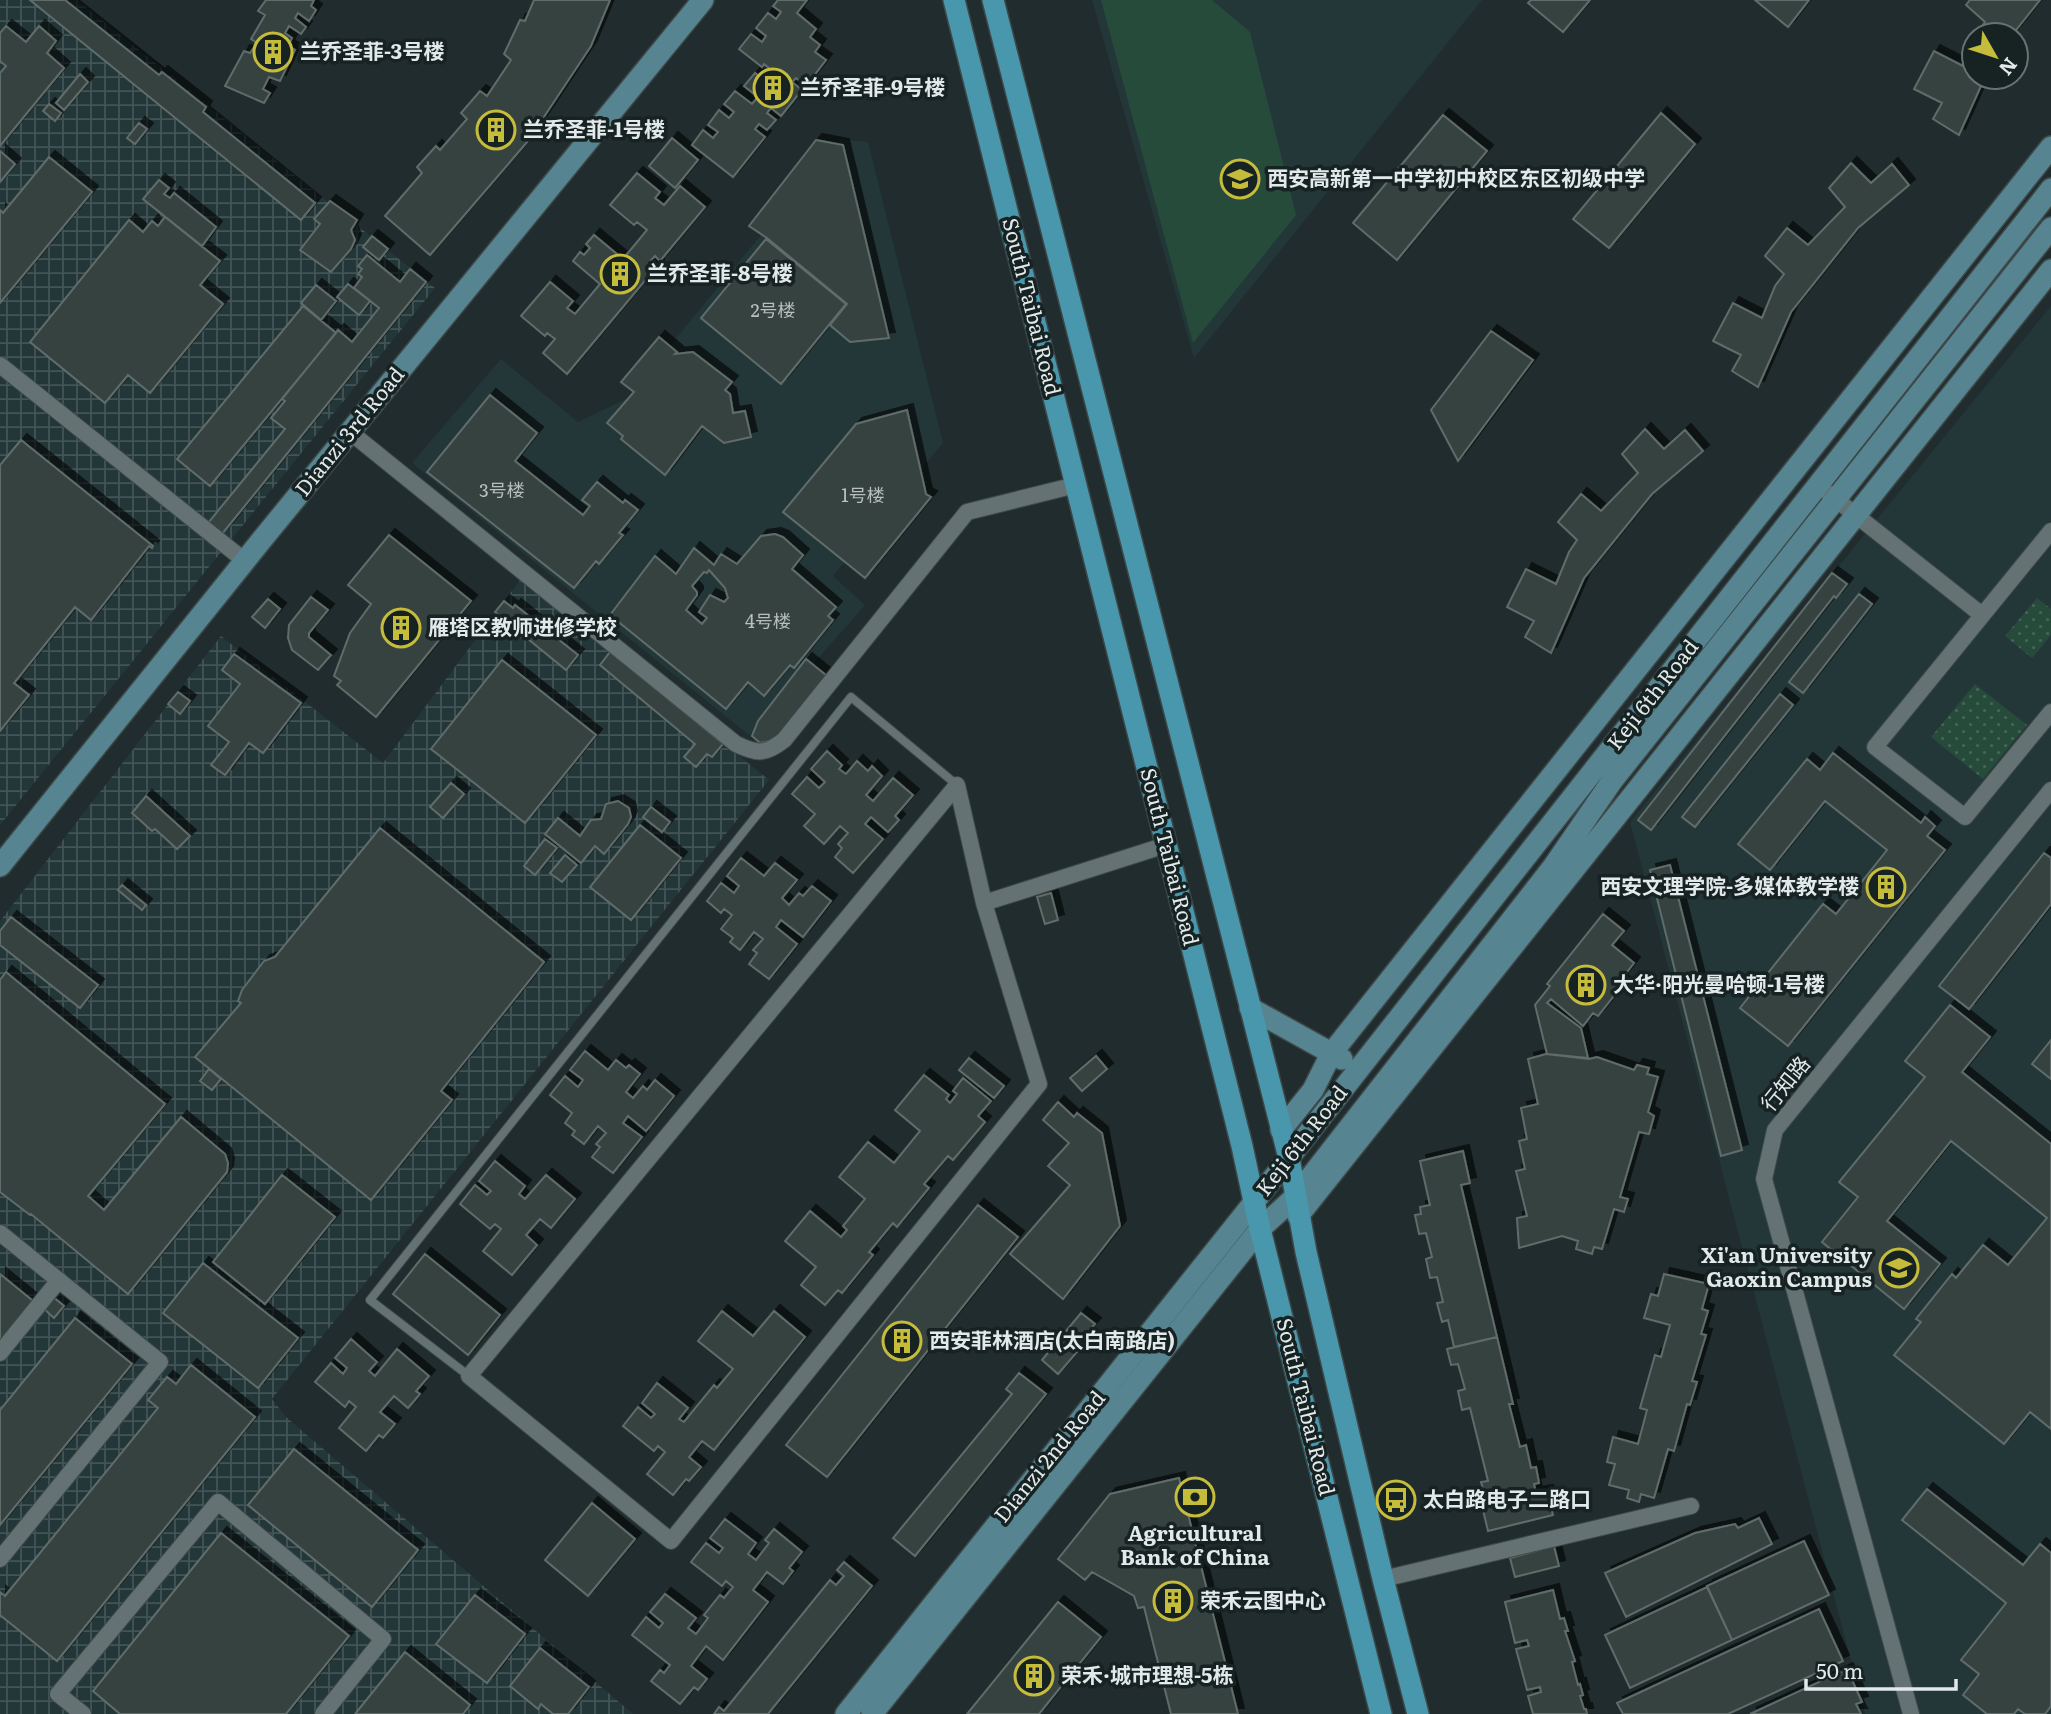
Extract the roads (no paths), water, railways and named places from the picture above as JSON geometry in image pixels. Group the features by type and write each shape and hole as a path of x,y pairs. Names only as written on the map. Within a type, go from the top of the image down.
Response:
{"main road":[{"name":"Dianzi 3rd Road","path":"0,866 703,0"},
{"name":"South Taibai Road","path":"954,0 1381,1714"},
{"name":"South Taibai Road","path":"999,5 1289,1158 1297,1207 1383,1579 1418,1714"},
{"path":"1281,1130 1313,1090 1331,1054 2051,147"},
{"name":"Keji 6th Road","path":"1260,1229 1297,1207 1553,867 1612,781 2051,189"},
{"name":"Keji 6th Road","path":"1255,1201 1826,491 2051,228"},
{"path":"1297,1207 2051,270"},
{"path":"1250,1008 1331,1054 1361,1066"},
{"name":"Dianzi 2nd Road","path":"846,1714 1255,1201"},
{"name":"Dianzi 2nd Road","path":"872,1714 1260,1229"}],"street":[{"path":"0,365 245,561"},
{"path":"351,432 736,744 755,753 772,750 784,740 967,512 1076,485"},
{"path":"1826,491 1982,615"},
{"path":"2051,531 1875,747 1965,817 2051,712"},
{"path":"957,785 984,903 1039,1084 671,1541 469,1376 957,785"},
{"name":"行知路","path":"1911,1714 1764,1179 1775,1130 2051,790"},
{"path":"984,903 1166,845"},
{"path":"0,1233 160,1362 0,1559"},
{"path":"0,1353 59,1280"},
{"path":"83,1714 58,1694 218,1502 383,1639 323,1714"},
{"path":"1383,1579 1691,1506"}],"lane":[{"path":"469,1376 370,1300 851,697 957,785"}],"place":[{"name":"兰乔圣菲-3号楼","path":"273,52"},
{"name":"兰乔圣菲-9号楼","path":"773,88"},
{"name":"兰乔圣菲-1号楼","path":"496,130"},
{"name":"西安高新第一中学初中校区东区初级中学","path":"1240,179"},
{"name":"兰乔圣菲-8号楼","path":"620,274"},
{"name":"雁塔区教师进修学校","path":"401,628"},
{"name":"西安文理学院-多媒体教学楼","path":"1886,887"},
{"name":"大华·阳光曼哈顿-1号楼","path":"1586,985"},
{"name":"Xi'an University Gaoxin Campus","path":"1899,1268"},
{"name":"西安菲林酒店(太白南路店)","path":"902,1341"},
{"name":"Agricultural Bank of China","path":"1195,1497"},
{"name":"太白路电子二路口","path":"1396,1500"},
{"name":"荣禾云图中心","path":"1173,1601"},
{"name":"荣禾·城市理想-5栋","path":"1034,1676"}]}
